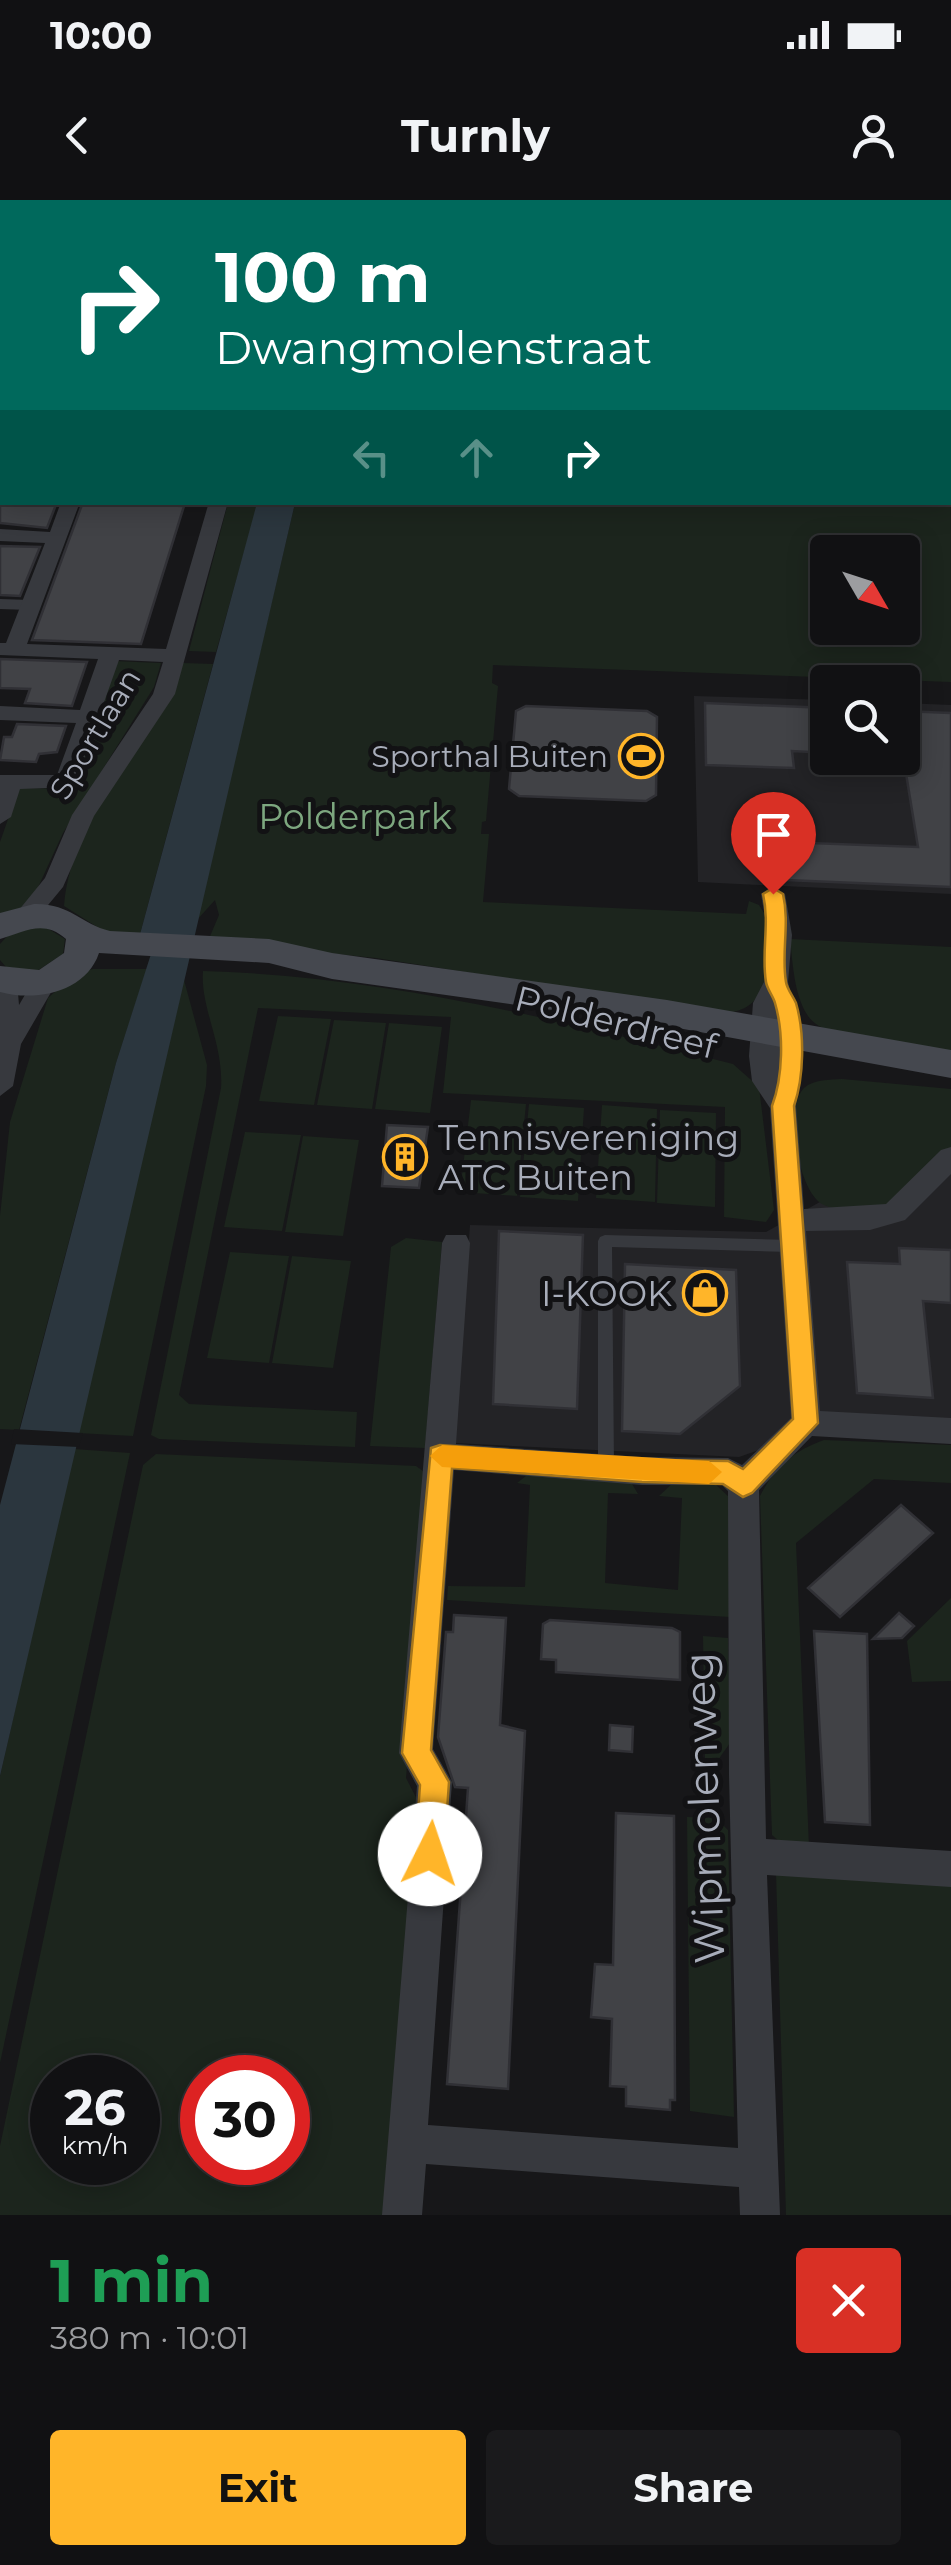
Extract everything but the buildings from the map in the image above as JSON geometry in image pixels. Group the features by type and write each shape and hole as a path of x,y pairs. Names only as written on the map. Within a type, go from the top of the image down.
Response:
{"main road":[{"path":"3,980 84,958 66,920 34,910"},
{"name":"Polderdreef","path":"84,958 227,957 332,966 498,992 951,1081"},
{"name":"Polderdreef","path":"776,1045 951,1064"}],"street":[{"path":"71,505 30,605 7,649 174,656"},
{"name":"Sportlaan","path":"34,910 82,815 164,694 218,505"},
{"path":"0,535 57,538"},
{"path":"0,604 30,605"},
{"path":"0,818 6,782 66,782 110,655"},
{"path":"0,713 88,717"},
{"path":"773,894 779,922 776,982 786,1005 776,1045 791,1084 783,1106 806,1423"},
{"path":"8,1044 84,958"},
{"path":"0,1086 8,1044 3,980"},
{"path":"790,1233 895,1212 951,1156"},
{"path":"402,2215 435,1782 416,1753 456,1243"},
{"path":"440,1456 728,1472 743,1485 806,1423 951,1431"},
{"name":"Wipmolenweg","path":"743,1485 746,1775 752,1856 760,2215"},
{"path":"752,1856 951,1869"},
{"path":"408,2143 758,2169"}],"lane":[{"path":"606,1467 605,1241 790,1233"}],"shaded area":[{"path":"256,505 295,505 0,1776 0,1505 116,1063 151,954 139,938"},
{"path":"694,696 810,699 810,775 920,775 920,704 951,705 951,894 698,882"},
{"path":"951,1129 951,1437 816,1430 739,1457 454,1443 470,1225 766,1232"}],"green space":[{"path":"227,505 257,505 216,652 189,651"},
{"name":"Polderpark","path":"295,505 951,505 951,682 920,681 920,665 810,665 810,677 493,665 492,683 498,686 486,821 482,822 481,834 489,834 483,902 746,914 749,901 759,905 764,913 765,975 755,1000 743,1009 727,1013 376,958 208,941 219,915 215,900 197,920"},
{"path":"114,661 161,663 154,687 63,833 34,896 23,911 0,921 0,842 19,788 73,789"},
{"path":"183,663 213,664 139,938 113,937 64,906 70,873 96,811"},
{"path":"42,925 65,939 63,954 37,971 6,967 0,960 0,944 10,933"},
{"path":"790,939 951,947 951,1056 853,1039 818,1026 800,999"},
{"path":"93,969 147,969 116,1063 19,1430 0,1429 0,1216 10,1122 48,998 76,973"},
{"path":"203,971 337,981 404,991 536,1017 733,1064 759,1087 774,1210 766,1222 724,1217 725,1107 443,1093 451,1017 258,1008 179,1395 189,1404 357,1412 355,1447 159,1439 151,1435 221,1088"},
{"path":"184,980 207,1065 206,1086 133,1436 77,1433"},
{"path":"278,1016 331,1019 314,1105 259,1101"},
{"path":"334,1020 386,1023 372,1109 317,1105"},
{"path":"389,1023 442,1027 430,1113 375,1109"},
{"path":"842,1079 951,1089 951,1147 887,1205 831,1207 815,1198 807,1185 797,1150 798,1098 812,1083"},
{"path":"471,1100 526,1104 517,1196 460,1192"},
{"path":"529,1104 584,1108 578,1201 520,1197"},
{"path":"602,1105 657,1109 655,1202 596,1198"},
{"path":"660,1110 716,1113 715,1207 657,1203"},
{"path":"245,1132 301,1135 282,1231 224,1227"},
{"path":"303,1136 359,1140 343,1236 285,1232"},
{"path":"406,1238 442,1242 425,1448 370,1446 391,1247"},
{"path":"230,1252 289,1256 269,1363 207,1358"},
{"path":"292,1256 351,1261 333,1368 272,1363"},
{"path":"824,1440 951,1445 951,1483 874,1479 796,1543 809,1847 781,1843 772,1835 760,1496 786,1461"},
{"path":"74,1449 130,1453 0,2063 0,1776"},
{"path":"156,1454 416,1466 431,1477 406,1778 423,1811 392,2215 0,2215 0,2146 143,1465"},
{"path":"531,1472 628,1477 638,1494 608,1493 605,1583 678,1590 682,1498 659,1496 677,1479 714,1483 730,1498 730,1617 447,1600 448,1586 525,1587 530,1485 517,1483"},
{"path":"951,1598 951,1681 912,1682 907,1641"},
{"path":"703,1636 728,1638 730,1743 718,1760 705,1758"},
{"path":"687,1817 716,1818 728,1830 734,2117 690,2111"},
{"path":"776,1872 951,1884 951,2215 786,2215"}],"pier":[{"path":"14,1429 83,1433 79,1447 11,1444"}],"slow traffic":[{"path":"442,1456 642,1471 709,1472"}],"place":[{"name":"Sporthal Buiten","path":"641,756"},
{"name":"Tennisvereniging ATC Buiten","path":"405,1157"},
{"name":"I-KOOK","path":"705,1293"}],"route":[{"path":"430,1854 435,1782 416,1753 440,1456 642,1471 728,1472 743,1485 806,1423 790,1246 783,1106 791,1084 789,1034 786,1005 776,982 780,935 773,894"}]}
